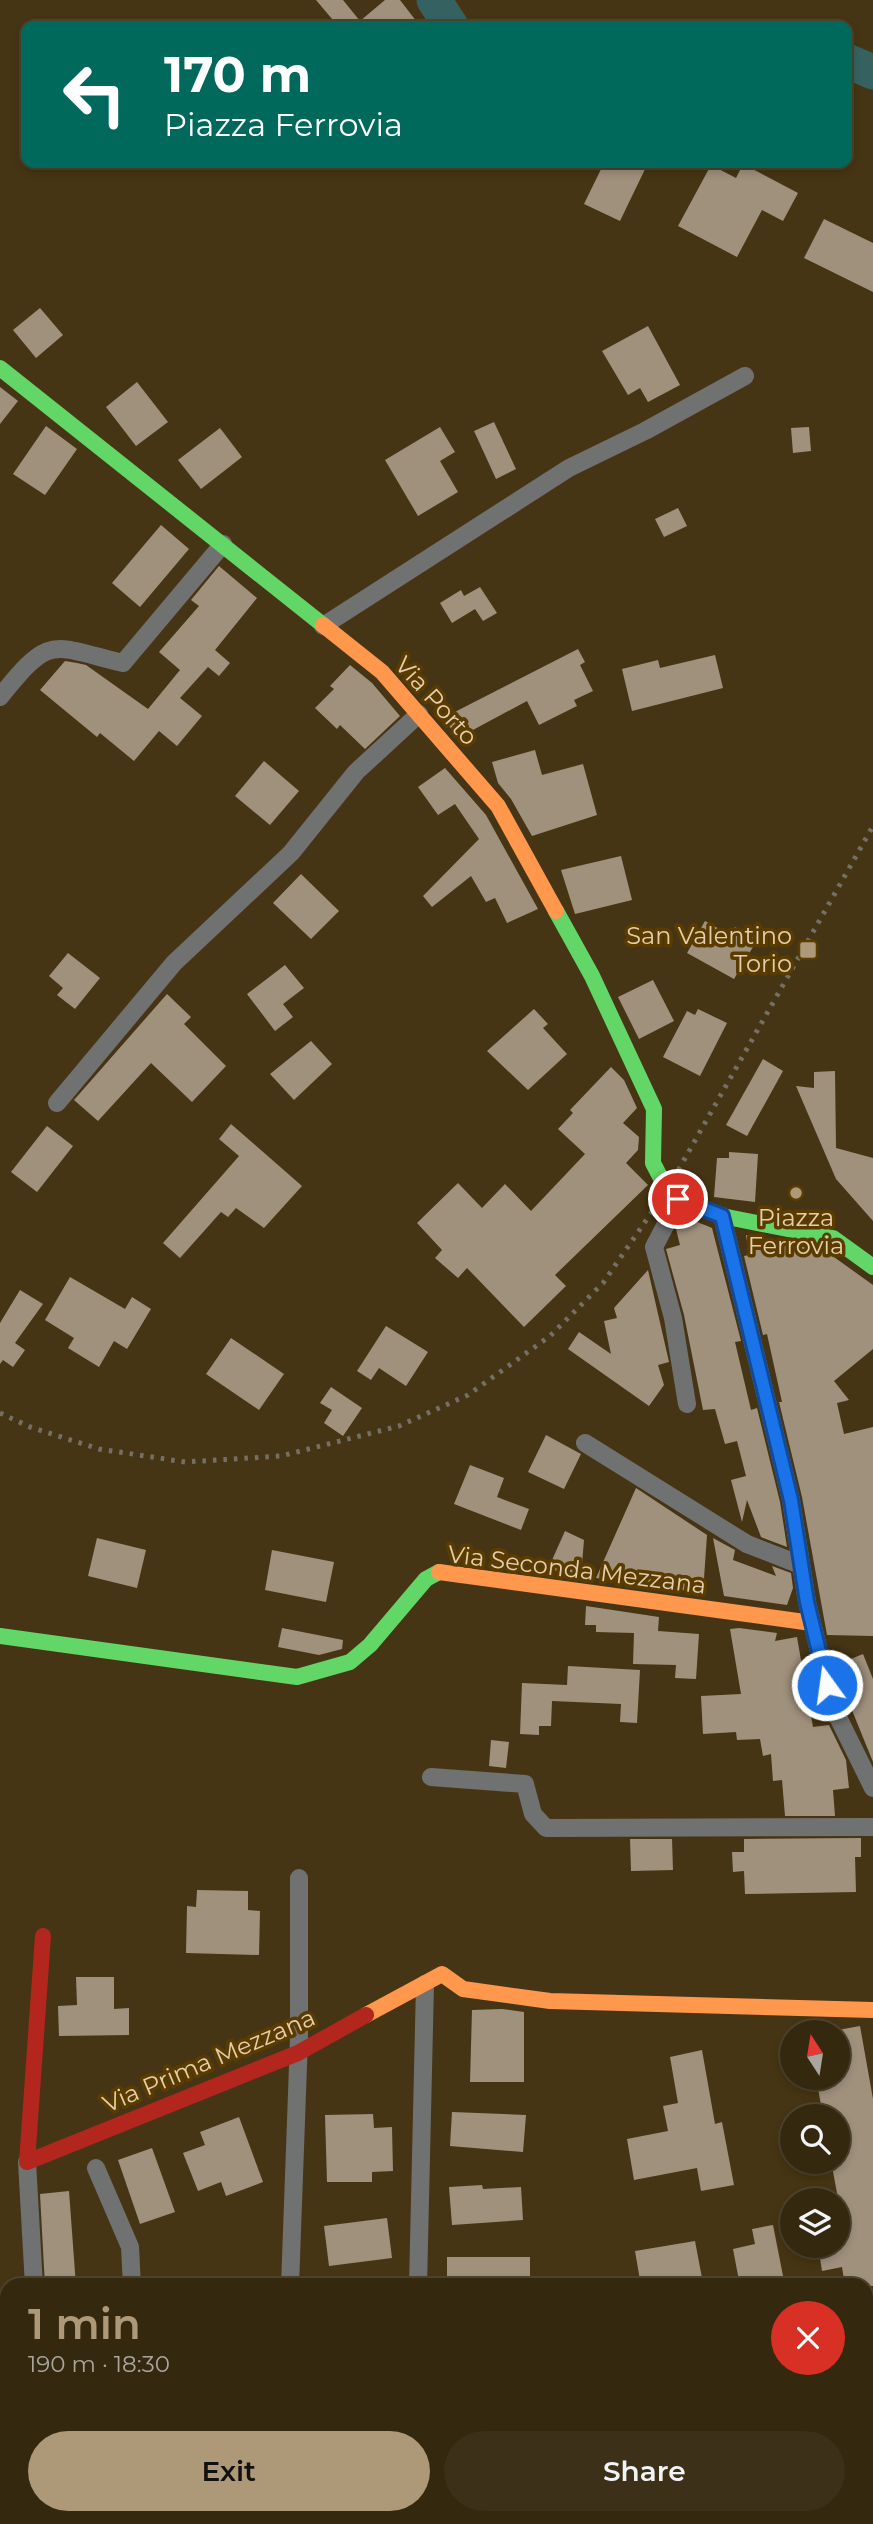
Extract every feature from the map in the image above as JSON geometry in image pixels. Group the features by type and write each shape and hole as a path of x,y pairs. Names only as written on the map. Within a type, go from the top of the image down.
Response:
{"street":[{"name":"Via Porto","path":"0,368 382,672 498,806 592,976 654,1109 653,1163 673,1194"},
{"path":"323,626 569,468 645,431 745,376"},
{"path":"0,697 38,653 48,649 59,648 123,663 223,544"},
{"path":"57,1103 174,963 291,853 356,772 419,714"},
{"path":"687,1404 673,1318 654,1247 673,1194 722,1216 834,1238 873,1267"},
{"path":"722,1216 767,1392 791,1500 812,1623 832,1706 873,1788"},
{"path":"585,1443 747,1544 801,1565"},
{"name":"Via Seconda Mezzana","path":"0,1636 297,1677 349,1662 370,1645 426,1579 441,1571 812,1623"},
{"path":"430,1777 525,1784 533,1814 546,1828 873,1827"},
{"path":"290,2278 298,2053 299,1878"},
{"path":"34,2278 27,2162 43,1936"},
{"name":"Via Prima Mezzana","path":"27,2162 298,2053 442,1975 463,1989 550,2001 873,2010"},
{"path":"418,2278 425,1984"},
{"path":"96,2168 130,2247 132,2278"}],"building":[{"path":"316,0 343,0 360,21 334,21"},
{"path":"385,0 400,0 416,21 360,21"},
{"path":"602,168 646,168 620,221 584,204"},
{"path":"709,168 717,168 736,178 741,168 751,168 798,193 783,221 762,210 737,257 678,226"},
{"path":"824,219 873,243 873,292 804,258"},
{"path":"40,308 63,335 36,358 13,330"},
{"path":"648,326 680,385 648,402 640,388 628,395 602,351"},
{"path":"137,382 168,422 136,446 106,407"},
{"path":"0,387 18,401 0,424"},
{"path":"494,422 516,469 496,479 474,431"},
{"path":"46,426 77,449 45,495 13,474"},
{"path":"440,427 455,452 440,461 458,492 418,516 385,460"},
{"path":"809,427 811,451 793,453 791,428"},
{"path":"220,428 242,457 201,489 178,460"},
{"path":"678,508 687,526 664,537 655,519"},
{"path":"161,525 189,549 140,607 112,583"},
{"path":"219,566 257,598 215,650 230,663 219,676 208,667 180,698 202,716 177,746 159,731 134,761 100,733 97,737 40,690 65,661 77,663 86,665 148,709 180,670 159,652 199,606 191,600"},
{"path":"480,587 497,613 483,621 475,609 452,623 440,603 461,590 464,596"},
{"path":"578,649 585,662 580,665 593,691 574,700 577,706 539,725 527,701 458,738 443,718"},
{"path":"715,655 723,688 632,711 622,669 658,660 660,668"},
{"path":"350,665 372,683 400,716 365,749 340,725 337,729 315,708 334,689 330,686"},
{"path":"535,750 542,775 583,764 597,815 532,836 511,799 498,783 492,762"},
{"path":"264,761 299,791 270,825 235,796"},
{"path":"445,768 486,815 538,909 507,923 495,898 486,902 471,876 432,907 423,896 479,839 455,804 438,815 418,787"},
{"path":"621,856 632,900 575,914 561,870"},
{"path":"301,874 339,911 311,939 273,903"},
{"path":"705,921 730,935 735,927 757,940 734,979 687,953"},
{"path":"68,953 100,978 75,1009 57,995 63,988 49,976"},
{"path":"285,965 304,988 283,1004 293,1017 275,1031 247,994"},
{"path":"653,980 674,1021 639,1039 618,997"},
{"path":"167,994 191,1017 184,1024 226,1066 192,1102 151,1063 98,1121 74,1100"},
{"path":"534,1009 548,1024 543,1028 567,1054 528,1090 487,1051"},
{"path":"698,1009 727,1023 700,1076 663,1057 687,1011 695,1015"},
{"path":"311,1041 332,1064 294,1100 270,1074"},
{"path":"763,1059 783,1071 747,1136 726,1125"},
{"path":"611,1067 624,1080 637,1108 623,1123 639,1137 638,1150 626,1163 648,1185 555,1275 566,1286 524,1327 467,1268 458,1278 435,1258 442,1250 417,1223 458,1183 482,1208 505,1184 531,1211 585,1154 558,1129 573,1113 570,1110"},
{"path":"835,1071 836,1148 873,1158 873,1221 836,1179 796,1086 814,1088 814,1072"},
{"path":"231,1124 302,1186 264,1228 236,1208 228,1217 221,1212 180,1258 163,1243 239,1156 219,1139"},
{"path":"47,1126 73,1146 37,1192 11,1172"},
{"path":"729,1152 758,1154 755,1202 714,1197 717,1158 729,1158"},
{"path":"690,1219 712,1228 741,1341 735,1342 751,1410 757,1408 780,1502 787,1547 761,1537 747,1500 742,1522 731,1480 746,1476 737,1441 725,1444 715,1409 703,1410 684,1315 666,1249 680,1245 676,1229 680,1222"},
{"path":"746,1235 827,1252 873,1285 873,1349 834,1381 849,1400 837,1403 844,1434 873,1427 873,1636 827,1635 802,1497 779,1402 782,1402 767,1334 763,1335 744,1256 749,1255"},
{"path":"648,1270 669,1362 658,1365 664,1385 649,1406 568,1349 579,1332 611,1354 604,1321 617,1318 614,1308"},
{"path":"70,1277 125,1309 132,1297 151,1309 127,1349 114,1341 99,1367 68,1348 74,1338 45,1320"},
{"path":"20,1290 43,1304 15,1343 25,1350 13,1367 3,1360 0,1364 0,1323"},
{"path":"386,1326 428,1352 406,1386 379,1368 371,1380 357,1371"},
{"path":"231,1338 284,1374 259,1410 206,1374"},
{"path":"331,1387 362,1408 343,1436 324,1423 332,1410 320,1403"},
{"path":"546,1435 581,1454 564,1489 528,1472"},
{"path":"470,1465 504,1478 497,1497 529,1509 521,1530 454,1504"},
{"path":"636,1488 707,1535 703,1593 596,1578"},
{"path":"565,1531 584,1540 581,1576 548,1569"},
{"path":"97,1538 146,1550 137,1588 88,1576"},
{"path":"713,1538 735,1550 733,1560 776,1576 772,1566 791,1573 793,1588 787,1605 724,1596"},
{"path":"272,1550 334,1562 326,1602 265,1590"},
{"path":"586,1606 659,1617 658,1631 699,1634 696,1679 675,1678 676,1665 633,1664 634,1633 596,1632 596,1625 585,1625"},
{"path":"282,1628 343,1640 342,1649 319,1655 278,1647"},
{"path":"730,1629 777,1633 775,1641 797,1637 804,1678 813,1674 815,1685 806,1687 813,1727 829,1725 846,1760 849,1788 833,1790 835,1816 785,1816 782,1780 773,1781 771,1754 763,1756 760,1739 737,1740 736,1732 703,1734 701,1696 741,1694"},
{"path":"863,1654 873,1679 873,1762 834,1666"},
{"path":"568,1666 640,1670 637,1723 620,1722 621,1704 552,1701 551,1726 539,1726 539,1735 520,1734 522,1683 567,1685"},
{"path":"491,1740 509,1742 506,1768 489,1766"},
{"path":"861,1838 861,1857 855,1857 856,1892 745,1894 744,1871 733,1872 732,1852 744,1852 744,1839"},
{"path":"630,1839 672,1839 673,1870 631,1871"},
{"path":"197,1890 248,1891 248,1910 260,1911 259,1955 186,1953 187,1906 196,1907"},
{"path":"76,1977 114,1977 114,2009 129,2008 129,2035 59,2036 58,2006 77,2005"},
{"path":"502,2009 524,2012 524,2082 470,2082 472,2010"},
{"path":"860,2026 873,2099 873,2278 844,2278 842,2267 822,2271 820,2258 850,2258 850,2188 836,2188 833,2174 850,2174 850,2104 821,2104 818,2090 850,2090 850,2028"},
{"path":"702,2050 715,2124 722,2122 734,2185 701,2191 697,2168 634,2180 627,2139 668,2131 663,2106 678,2103 670,2057"},
{"path":"452,2112 526,2115 523,2152 450,2146"},
{"path":"373,2114 374,2128 392,2127 393,2171 372,2172 372,2182 327,2182 325,2115"},
{"path":"239,2117 263,2182 226,2196 221,2182 198,2191 183,2153 205,2145 200,2132"},
{"path":"152,2148 175,2212 140,2224 118,2160"},
{"path":"482,2185 483,2189 521,2187 523,2220 452,2225 449,2187"},
{"path":"69,2191 75,2278 45,2278 40,2194"},
{"path":"387,2218 392,2258 329,2266 324,2226"},
{"path":"773,2225 783,2278 738,2278 733,2249 755,2244 752,2229"},
{"path":"695,2241 702,2278 640,2278 635,2251"},
{"path":"447,2257 530,2257 530,2278 447,2278"}],"waterway":[{"path":"434,0 448,21"},
{"path":"852,63 873,72"}],"railway":[{"path":"0,1413 30,1427 99,1449 185,1462 281,1456 399,1426 468,1395 550,1336 603,1283 667,1190 873,826"}],"traffic: fast":[{"path":"0,368 323,625"},
{"path":"556,911 592,976 654,1109 653,1163 667,1190 679,1199 722,1216 833,1238 873,1267"},
{"path":"0,1636 297,1677 350,1662 370,1645 426,1579 439,1572"}],"traffic: slow":[{"path":"323,625 382,672 498,806 556,911"},
{"path":"439,1572 812,1623"},
{"path":"366,2015 442,1974 463,1989 550,2001 873,2010"}],"traffic: jam":[{"path":"43,1936 27,2162 298,2053 366,2015"}],"place":[{"name":"San Valentino Torio","path":"808,950"},
{"name":"Piazza Ferrovia","path":"796,1193"}],"route":[{"path":"678,1199 722,1216 764,1378 791,1500 807,1602 827,1685"}]}
